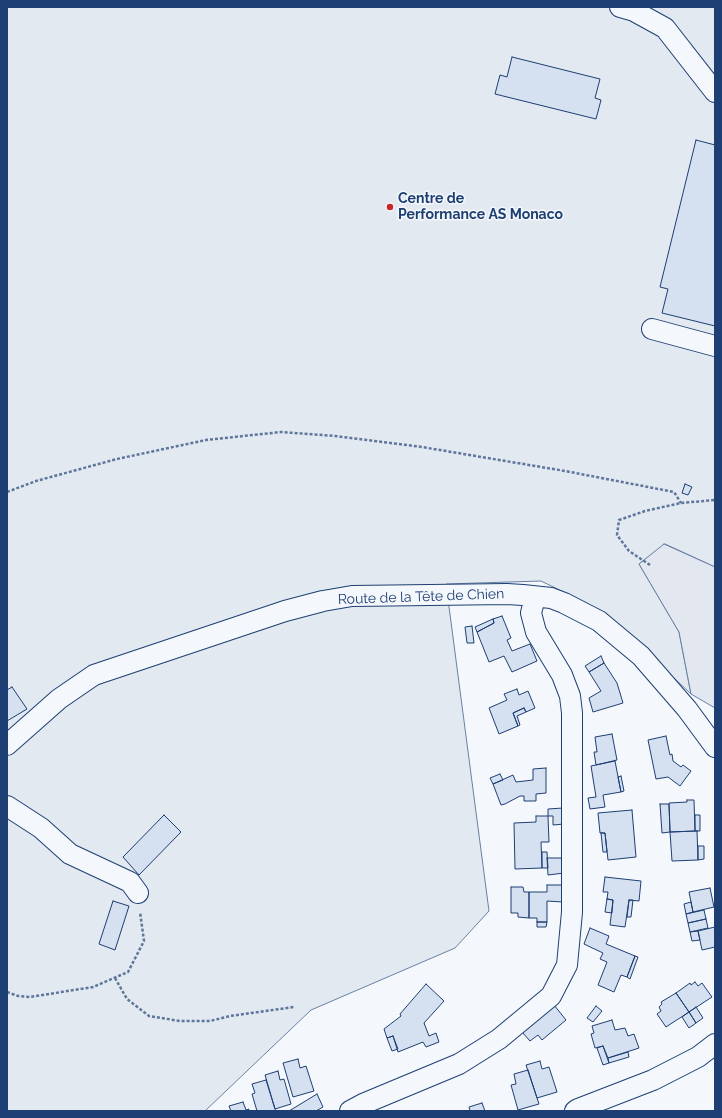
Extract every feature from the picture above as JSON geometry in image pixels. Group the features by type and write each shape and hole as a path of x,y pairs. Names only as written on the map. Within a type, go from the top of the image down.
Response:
{"street":[{"path":"620,7 634,11 665,28 715,92"},
{"path":"652,329 715,346"},
{"name":"Route de la Tête de Chien","path":"7,745 59,699 94,676 285,611 323,601 352,596 523,594 535,597 551,598 564,603 598,621 641,656 687,709 715,747"},
{"path":"350,1111 363,1104 459,1064 499,1039 551,996 567,965 572,912 572,713 570,696 562,675 536,632 530,613 535,597"},
{"path":"7,806 41,828 70,854 130,882 138,893"},
{"path":"575,1111 578,1108 653,1080 698,1057 715,1044"}],"path":[{"path":"7,492 36,481 132,456 206,440 280,432 335,436 422,447 565,471 674,492 681,503"},
{"path":"650,566 629,551 617,535 619,520 645,511 681,503 715,500"},
{"path":"7,992 18,996 30,997 93,988 128,972 144,940 138,893"},
{"path":"115,978 127,998 149,1016 180,1021 210,1021 230,1016 294,1007"}],"shaded area":[{"path":"7,7 715,7 715,567 665,544 639,564 679,632 691,694 620,627 578,599 541,581 446,584 489,911 455,948 311,1010 205,1111 7,1111"},
{"path":"664,544 715,567 715,708 691,694 679,632 639,564"}],"building":[{"path":"512,57 600,79 595,98 601,100 596,119 495,94 500,75 507,77"},
{"path":"696,140 715,145 715,326 662,313 668,289 660,287"},
{"path":"685,484 692,487 688,495 682,493"},
{"path":"502,616 511,638 507,640 512,651 530,644 537,661 512,672 504,656 489,662 477,632 494,623 493,619"},
{"path":"493,619 494,623 477,632 475,627"},
{"path":"472,626 474,643 467,643 465,627"},
{"path":"601,656 604,663 589,672 585,666"},
{"path":"604,663 617,683 623,703 593,712 589,698 601,691 589,672"},
{"path":"12,687 27,709 7,721 7,690"},
{"path":"517,689 519,695 528,691 535,708 526,712 524,708 513,713 518,726 499,734 489,708 507,700 504,694"},
{"path":"524,708 526,712 517,716 520,725 518,726 513,713"},
{"path":"612,734 617,760 596,765 594,752 597,752 595,737"},
{"path":"666,736 670,755 672,754 673,761 681,767 683,765 691,771 680,786 668,777 656,779 648,740"},
{"path":"615,761 621,792 603,795 605,807 590,809 588,798 596,797 591,766"},
{"path":"546,768 546,793 536,794 536,801 524,801 524,796 520,796 501,805 493,784 513,775 516,782 533,780 533,769"},
{"path":"500,774 503,780 493,784 490,778"},
{"path":"621,776 624,791 621,792 618,777"},
{"path":"687,800 694,800 695,831 670,832 669,803 687,802"},
{"path":"660,804 669,804 670,832 662,833"},
{"path":"563,808 564,824 553,825 553,816 548,816 548,809"},
{"path":"632,810 636,857 608,860 605,833 600,833 598,813"},
{"path":"164,815 181,832 139,875 123,857"},
{"path":"695,815 700,815 700,831 695,831"},
{"path":"536,816 548,816 549,842 541,842 542,868 515,869 514,823 536,822"},
{"path":"697,831 698,860 672,861 670,832"},
{"path":"601,833 605,833 607,852 603,852"},
{"path":"698,846 704,846 704,859 698,860"},
{"path":"542,852 547,852 548,868 542,868"},
{"path":"547,858 564,858 564,873 548,875"},
{"path":"605,877 641,881 639,901 629,900 625,927 610,925 613,900 607,899 608,892 603,892"},
{"path":"547,885 563,885 563,902 547,901 547,922 537,922 537,918 529,918 529,892 547,892"},
{"path":"511,887 523,887 524,892 529,892 529,918 518,917 518,913 511,913"},
{"path":"710,888 714,907 693,912 689,892"},
{"path":"607,899 613,900 612,913 605,912"},
{"path":"629,900 633,900 631,917 627,917"},
{"path":"113,901 129,906 115,950 99,944"},
{"path":"691,902 693,912 686,914 684,904"},
{"path":"704,910 706,919 688,923 686,914"},
{"path":"706,919 708,928 690,932 688,923"},
{"path":"537,922 547,922 546,927 537,927"},
{"path":"715,927 715,947 702,950 698,931"},
{"path":"590,928 609,936 606,944 635,956 627,977 621,975 614,992 598,985 607,962 600,959 603,953 584,944"},
{"path":"698,931 700,940 692,941 690,932"},
{"path":"635,956 638,957 630,979 627,977"},
{"path":"695,982 698,986 702,983 712,997 689,1012 676,993 690,983 691,985"},
{"path":"426,984 444,1001 424,1023 429,1036 436,1033 439,1042 426,1047 423,1042 398,1052 393,1036 387,1038 384,1029 401,1016 400,1014"},
{"path":"676,993 689,1012 666,1027 657,1014 661,1011 659,1007 662,1004 661,1002"},
{"path":"554,1005 566,1020 542,1040 538,1035 530,1041 522,1032"},
{"path":"596,1006 602,1011 593,1022 587,1018"},
{"path":"696,1007 703,1018 696,1023 689,1012"},
{"path":"689,1012 696,1023 689,1028 682,1017"},
{"path":"612,1020 615,1030 625,1028 628,1036 634,1034 639,1048 608,1058 603,1046 595,1048 591,1034 594,1033 592,1026"},
{"path":"393,1036 398,1049 392,1051 387,1038"},
{"path":"603,1046 609,1063 603,1065 597,1048"},
{"path":"628,1052 629,1057 609,1063 608,1058"},
{"path":"298,1059 300,1068 306,1066 314,1091 293,1097 283,1063"},
{"path":"540,1061 542,1069 549,1067 557,1092 537,1098 526,1065"},
{"path":"528,1070 539,1104 518,1110 511,1085 516,1084 514,1074"},
{"path":"278,1071 280,1080 284,1079 291,1104 275,1109 265,1075"},
{"path":"266,1080 276,1111 257,1111 252,1094 255,1093 252,1084"},
{"path":"317,1094 323,1107 316,1111 289,1111"},
{"path":"243,1102 246,1110 249,1109 249,1111 231,1111 229,1106"},
{"path":"482,1103 485,1111 470,1111 469,1107"}],"place":[{"name":"Centre de Performance AS Monaco","path":"390,207"}]}
